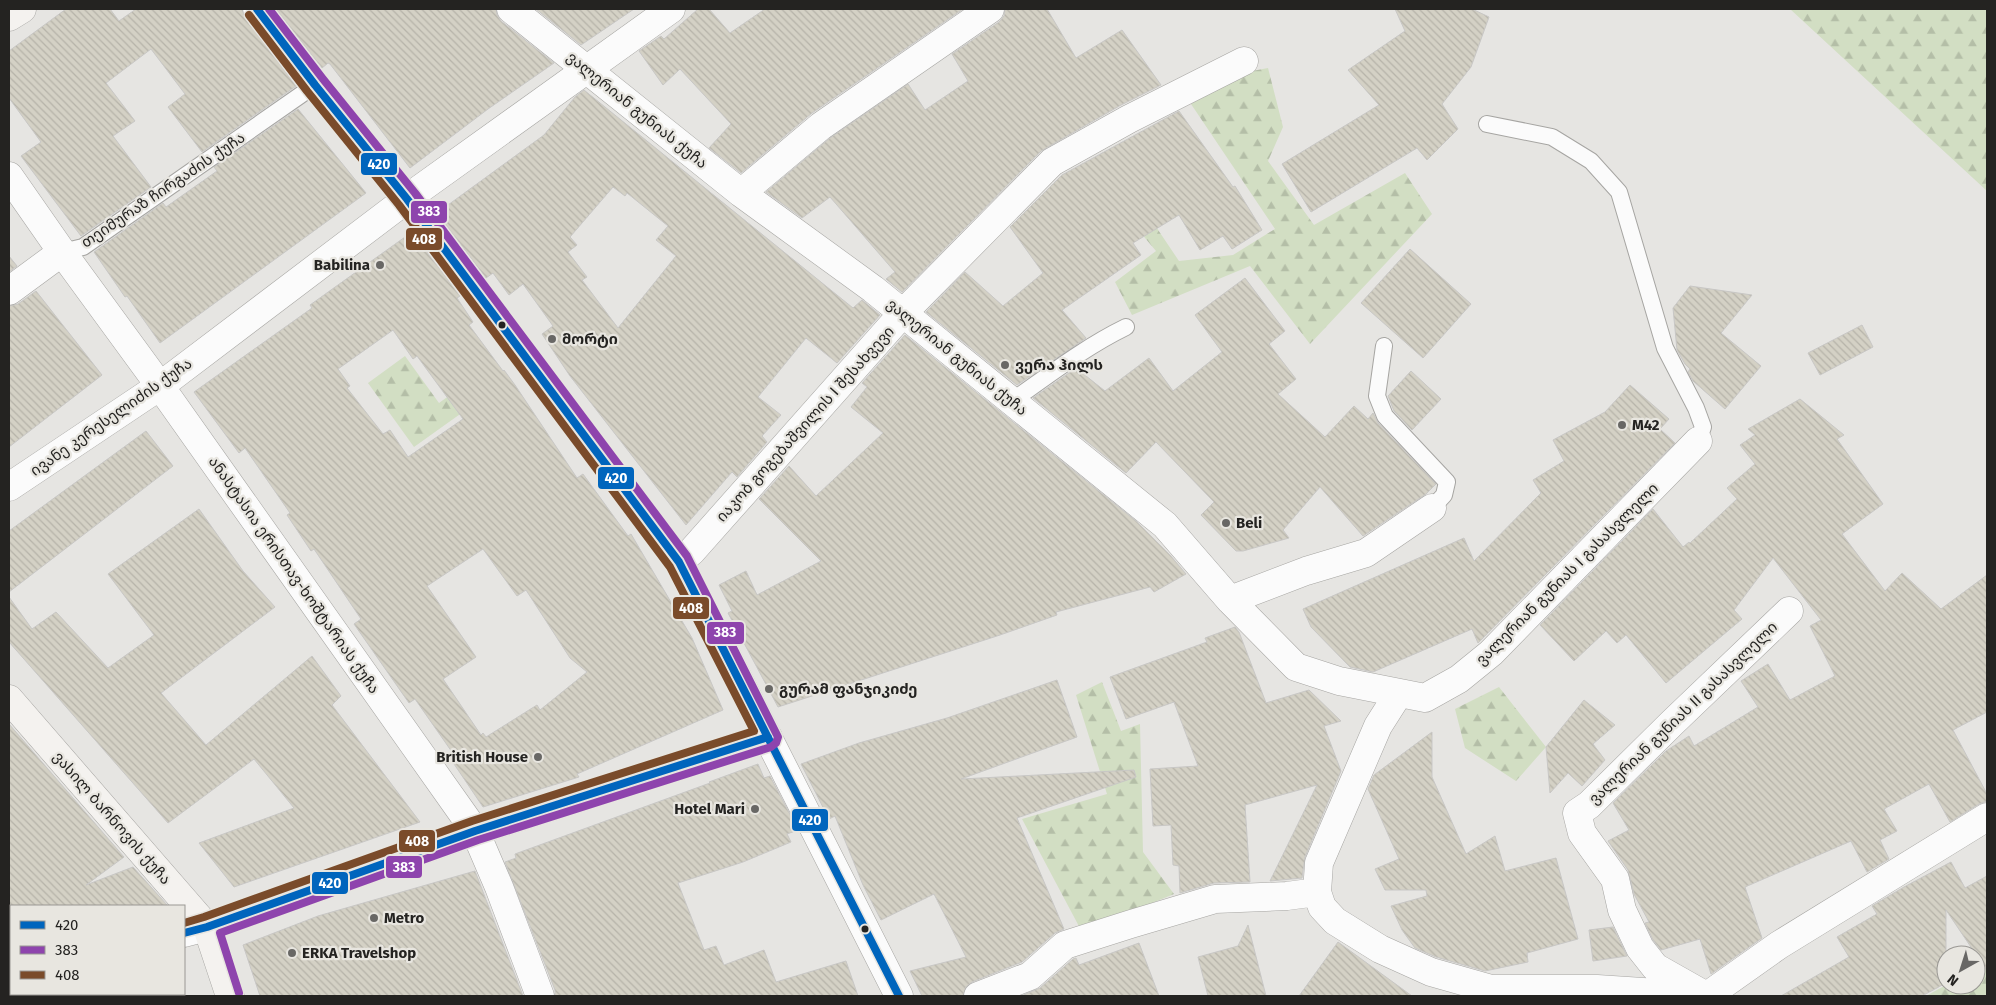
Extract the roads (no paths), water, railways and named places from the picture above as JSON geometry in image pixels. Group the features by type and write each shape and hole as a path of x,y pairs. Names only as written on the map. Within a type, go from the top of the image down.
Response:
{"street":[{"path":"9,17 22,9"},
{"path":"257,9 315,85 407,199 679,562 899,996"},
{"name":"ვალერიან გუნიას ქუჩა","path":"511,9 741,193 873,289 1165,525 1230,600 1296,667 1338,681 1399,693"},
{"name":"ივანე კერესელიძის ქუჩა","path":"9,487 160,386 407,199 671,9"},
{"path":"741,193 821,126 990,9"},
{"name":"იაკობ გოგებაშვილის I შესახვევი","path":"679,562 692,551 903,313 1052,162 1244,61"},
{"name":"ანასტასია ერისთავ-ხოშტარიას ქუჩა","path":"9,176 160,386 474,831 499,887 540,996"},
{"name":"თეიმურაზ ჩირგაძის ქუჩა","path":"9,291 62,252"},
{"name":"ვალერიან გუნიას I გასასვლელი","path":"1399,693 1425,698 1459,679 1491,653 1698,441"},
{"path":"1230,600 1306,571 1366,553 1432,508"},
{"name":"ვალერიან გუნიას II გასასვლელი","path":"1706,996 1655,967 1640,948 1622,910 1615,879 1582,833 1577,813 1589,805 1789,611"},
{"path":"1399,693 1378,726 1319,862 1316,892 1322,907 1335,922 1380,949 1431,972 1491,993 1597,989 1706,996 1779,944 1987,817"},
{"name":"ვასილ ბარნოვის ქუჩა","path":"9,699 175,905"},
{"path":"195,930 474,831 768,737"},
{"path":"978,996 1030,976 1065,945 1131,924 1215,899 1287,896 1316,892"},
{"name":"ვასილ ბარნოვის ქუჩა","path":"185,918 195,930 230,996"}],"lane":[{"name":"თეიმურაზ ჩირგაძის ქუჩა","path":"62,252 83,247 315,85"},
{"path":"1487,124 1552,137 1591,161 1620,192 1665,348 1696,408 1703,427 1698,441"},
{"path":"1012,401 1105,337 1126,327"},
{"path":"1384,346 1377,396 1386,416 1447,482 1444,495 1432,508"}],"place":[{"name":"Babilina","path":"380,265"},
{"name":"მორტი","path":"552,339"},
{"name":"ვერა ჰილს","path":"1005,365"},
{"name":"M42","path":"1622,425"},
{"name":"Beli","path":"1226,523"},
{"name":"გურამ ფანჯიკიძე","path":"769,689"},
{"name":"British House","path":"538,757"},
{"name":"Hotel Mari","path":"755,809"},
{"name":"Metro","path":"374,918"},
{"name":"ERKA Travelshop","path":"292,953"}]}
